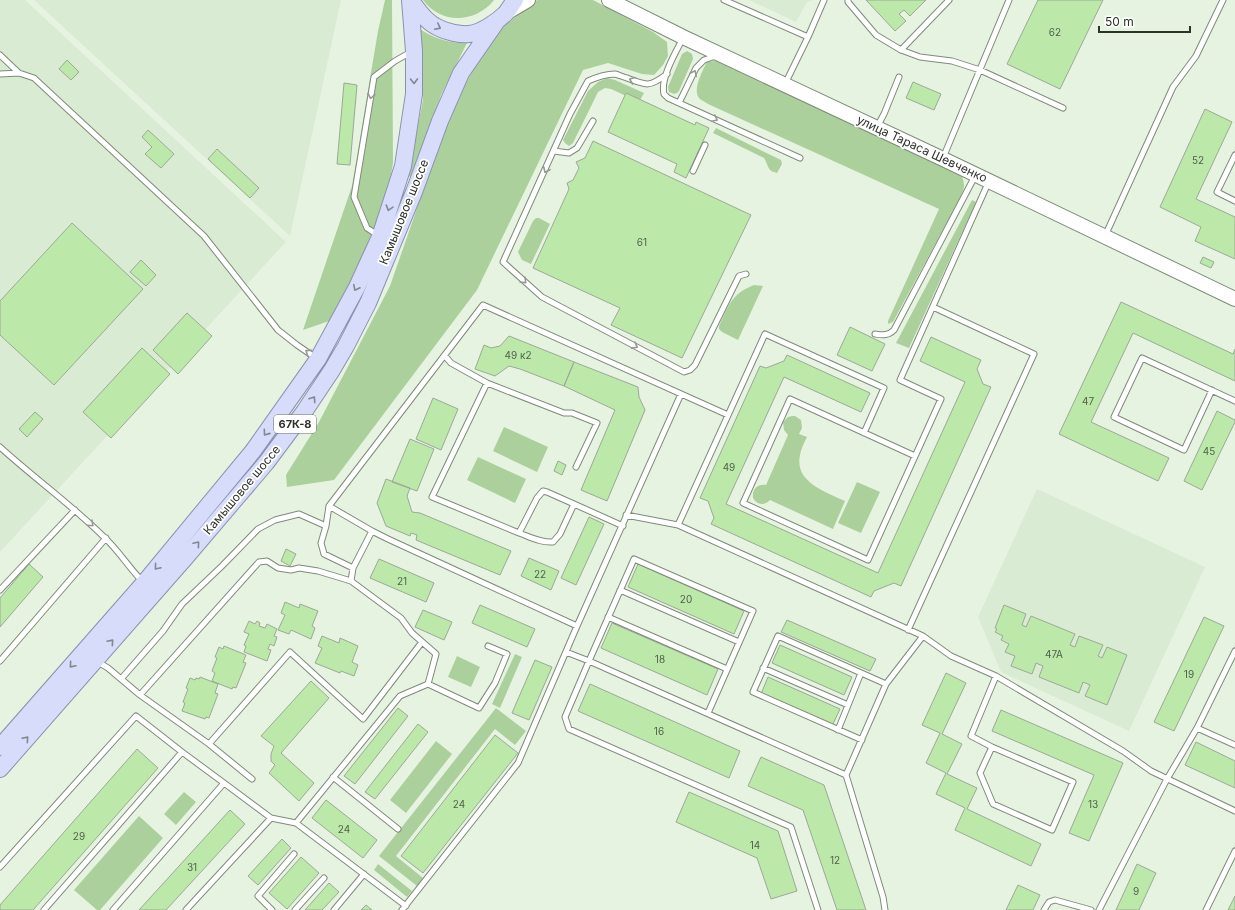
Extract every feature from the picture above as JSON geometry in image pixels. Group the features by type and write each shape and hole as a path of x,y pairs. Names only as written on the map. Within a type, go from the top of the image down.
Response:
{"main road":[{"name":"Камышовое шоссе","path":"410,0 419,11 438,28 469,34 484,29 506,11"},
{"name":"Камышовое шоссе","path":"0,747 144,582 253,451 318,359 357,287 373,252 380,236 403,166 414,94 414,51 410,0"},
{"path":"506,11 528,0"},
{"name":"улица Тараса Шевченко","path":"609,0 683,37 1235,298"},
{"name":"Камышовое шоссе","path":"0,769 186,557 266,463 304,412 332,370 368,303 414,192 440,121 462,73 506,11"}],"lane":[{"path":"724,0 808,37"},
{"path":"784,84 808,37 824,0"},
{"path":"848,0 848,2 876,35 901,50 920,57 952,60 980,70 1063,108"},
{"path":"901,50 949,0"},
{"path":"943,159 1009,0"},
{"path":"1104,236 1173,86 1196,56 1223,0"},
{"path":"683,37 667,74 664,85 664,94 668,98 800,158"},
{"path":"380,236 366,228 354,197 374,77 395,61 414,51"},
{"path":"679,103 696,68 704,60 720,54"},
{"path":"0,55 19,73"},
{"path":"0,74 19,73 34,78 204,236 278,330 318,359"},
{"path":"667,74 656,82 648,84 639,83 617,74 604,75 588,81 570,114 503,262 542,297 684,372 690,370 695,365 739,276 746,274"},
{"path":"876,128 884,114 899,77"},
{"path":"554,151 569,153 577,148 593,121"},
{"path":"693,171 705,145"},
{"path":"1235,155 1217,192 1235,201"},
{"path":"875,334 886,335 894,330 976,175"},
{"path":"915,456 790,399 742,503 868,560 941,399 900,380 989,181"},
{"path":"353,568 324,554 321,542 326,526 329,506 483,305 728,415"},
{"path":"908,630 1034,354 933,307"},
{"path":"678,525 765,334 884,388 864,433"},
{"path":"445,356 451,363 487,383 564,413 572,413 597,423 576,467"},
{"path":"1212,390 1184,450 1114,417 1142,358 1212,390 1235,401"},
{"path":"487,383 432,497 541,541 553,542 560,534 574,504"},
{"path":"0,867 136,716 271,818 296,823 364,874 404,908 518,763 577,626 623,526 626,515 681,394"},
{"path":"0,447 106,538 144,582"},
{"path":"519,532 537,498 543,491 623,526"},
{"path":"329,506 372,531 577,626"},
{"path":"0,590 75,510"},
{"path":"121,679 163,630 182,604 258,529 275,520 299,514 326,526"},
{"path":"626,515 678,525 923,636 951,656 996,676 1123,751 1151,771 1235,811"},
{"path":"351,581 353,568 372,531"},
{"path":"0,661 106,538"},
{"path":"708,714 752,612 634,559 565,717 569,729 791,827 818,910"},
{"path":"140,695 259,562 267,560 278,568 291,570 299,568 318,571 351,581 401,618 412,633 436,654 428,684"},
{"path":"620,590 739,642"},
{"path":"608,617 727,669"},
{"path":"862,740 753,692 778,636 886,684"},
{"path":"885,910 883,897 846,775 886,684 923,636"},
{"path":"209,744 290,652 363,720 422,642"},
{"path":"296,823 400,696 428,684 479,708 495,683 507,654 488,646"},
{"path":"1099,910 1167,779 1197,728 1235,651"},
{"path":"566,652 846,775"},
{"path":"95,660 108,668 140,695 209,744 252,779"},
{"path":"764,668 848,705"},
{"path":"838,730 861,673"},
{"path":"992,747 980,773 993,804 1052,830 1073,782 992,747 971,736 996,676"},
{"path":"1197,728 1235,745"},
{"path":"44,910 182,752"},
{"path":"333,778 398,829"},
{"path":"112,910 224,783"},
{"path":"186,910 271,818"},
{"path":"1206,910 1235,851"},
{"path":"272,910 258,896 294,854"},
{"path":"334,910 364,874"},
{"path":"295,910 324,878"},
{"path":"1044,910 1050,902 1055,900 1091,910"}],"shaded area":[{"path":"0,0 25,0 286,242 0,552"},
{"path":"34,0 341,0 290,236"},
{"path":"749,0 813,0 807,2 796,22"},
{"path":"1037,489 1205,567 1129,731 1001,672 978,617"}],"green space":[{"path":"385,0 392,0 393,163 388,192 374,231 332,320 303,330 352,186 378,31"},
{"path":"423,0 494,0 487,8 478,13 468,17 458,18 439,14 430,8"},
{"path":"593,0 653,32 667,42 668,56 663,65 654,75 642,74 608,63 583,70 477,290 334,480 287,487 286,475 319,422 390,286 453,105 493,36 534,1"},
{"path":"420,29 442,40 467,43 441,95 412,177 408,176 423,100"},
{"path":"687,51 692,54 693,59 679,91 674,94 669,92 668,87 682,54"},
{"path":"716,61 960,172 964,183 964,189 961,196 893,322 888,324 888,321 939,209 701,100 698,95 697,86 701,75 707,62"},
{"path":"607,78 644,93 639,102 611,89 605,88 598,92 573,143 569,146 563,140 588,91 598,82"},
{"path":"716,128 781,160 782,164 777,173 771,171 764,158 713,133"},
{"path":"972,200 976,202 909,348 896,343"},
{"path":"536,218 550,224 531,264 522,260 518,252 533,221"},
{"path":"754,285 763,286 738,340 722,332 719,329 719,326 728,306 735,296 746,288"},
{"path":"795,416 801,420 802,428 799,434 807,437 800,455 799,464 802,472 813,485 845,501 833,529 770,500 761,504 756,502 753,498 753,492 758,486 766,485 788,435 784,430 783,422 788,417"},
{"path":"504,427 548,447 537,472 493,451"},
{"path":"478,457 526,479 515,503 467,480"},
{"path":"857,482 880,492 861,533 838,523"},
{"path":"515,654 522,657 500,708 492,704"},
{"path":"457,656 480,667 471,687 448,677"},
{"path":"496,708 526,731 515,745 495,729 396,856 423,878 417,886 379,856"},
{"path":"436,741 452,754 406,813 390,800"},
{"path":"184,792 196,802 176,825 164,814"},
{"path":"139,816 163,838 100,910 97,910 74,890"},
{"path":"378,864 412,891 407,897 374,870"}],"building":[{"path":"866,0 926,0 910,16 904,10 899,14 906,21 895,31"},
{"path":"1038,0 1103,0 1060,89 1007,64"},
{"path":"67,60 79,72 71,80 59,69"},
{"path":"913,82 941,94 934,110 906,98"},
{"path":"344,83 357,85 350,165 337,164"},
{"path":"626,93 695,125 696,122 709,128 686,178 674,172 677,164 608,132"},
{"path":"1205,109 1232,122 1196,199 1235,217 1235,259 1195,241 1201,227 1160,207"},
{"path":"148,130 174,154 161,168 145,154 152,147 142,137"},
{"path":"593,141 751,215 682,358 611,325 620,308 533,268 569,189 567,183 573,180 579,168 576,162 585,158"},
{"path":"217,149 259,188 250,198 208,159"},
{"path":"72,223 143,289 54,385 0,335 0,301"},
{"path":"1203,257 1214,262 1211,268 1200,263"},
{"path":"141,260 156,275 146,286 130,272"},
{"path":"1121,302 1233,354 1235,349 1235,381 1133,333 1091,422 1169,458 1158,481 1059,434"},
{"path":"187,313 212,336 178,374 153,350"},
{"path":"850,327 885,344 872,371 837,355"},
{"path":"509,336 574,362 564,386 509,366 495,376 475,369 484,345 491,348 500,346"},
{"path":"931,337 981,360 977,369 983,384 991,387 901,586 894,583 874,591 871,597 711,524 714,518 708,501 700,498 760,366 766,368 784,361 787,355 870,393 861,412 784,377 726,504 878,573 965,382 920,361"},
{"path":"142,348 170,374 111,438 83,412"},
{"path":"574,362 638,387 639,397 645,410 607,501 581,490 615,410 564,386"},
{"path":"433,398 458,409 441,450 416,439"},
{"path":"1217,411 1235,420 1235,422 1202,490 1184,481"},
{"path":"35,412 43,419 27,437 19,429"},
{"path":"410,439 434,449 417,491 392,482"},
{"path":"558,461 566,465 562,475 554,471"},
{"path":"386,479 410,488 407,496 412,512 420,513 511,551 500,575 416,540 417,535 411,533 410,536 386,526 377,503"},
{"path":"589,517 604,524 576,585 561,578"},
{"path":"286,549 296,554 290,566 281,561"},
{"path":"529,558 559,571 551,590 521,576"},
{"path":"379,559 434,583 426,602 370,578"},
{"path":"29,564 43,577 0,627 0,598"},
{"path":"638,564 744,611 734,634 628,587"},
{"path":"285,602 299,608 300,604 318,611 312,626 315,628 311,639 291,630 289,634 278,630 285,615 281,613"},
{"path":"480,605 535,629 527,647 472,623"},
{"path":"1004,605 1026,614 1022,625 1026,627 1031,616 1075,634 1070,645 1075,647 1079,636 1103,645 1098,656 1102,658 1107,647 1127,655 1107,705 1085,696 1090,685 1083,682 1079,693 1039,677 1043,666 1036,663 1032,674 1011,666 1015,656 1005,652 1009,644 1001,640 1003,636 995,632 997,629 995,628"},
{"path":"423,610 452,622 444,640 415,627"},
{"path":"1204,617 1224,626 1174,731 1154,722"},
{"path":"787,620 876,659 870,671 781,632"},
{"path":"249,621 255,624 257,621 260,623 259,626 265,628 267,624 277,629 274,636 277,637 274,646 270,644 268,649 271,650 267,661 244,652 246,646 244,645 249,634 244,632"},
{"path":"612,623 718,669 707,695 601,648"},
{"path":"322,636 339,643 340,638 358,646 352,662 358,665 354,676 341,671 340,673 315,663 322,648 318,646"},
{"path":"780,645 852,677 844,695 772,663"},
{"path":"224,646 246,655 243,662 246,663 236,688 233,687 232,689 212,681 215,673 212,671 217,658 215,657 219,647 223,649"},
{"path":"535,660 552,667 529,720 512,713"},
{"path":"946,673 966,683 942,734 962,744 947,774 977,788 967,809 1041,844 1031,866 955,830 965,808 936,794 946,773 926,763 940,733 922,725"},
{"path":"200,677 218,684 215,693 218,694 209,718 206,717 205,719 182,711 185,703 183,702 188,689 186,688 190,678 195,680 196,678 199,679"},
{"path":"768,677 840,709 832,726 761,694"},
{"path":"311,681 329,698 281,753 314,783 299,801 269,773 275,765 271,761 271,754 274,746 261,736"},
{"path":"590,684 740,751 729,778 578,711"},
{"path":"398,708 408,716 355,784 344,776"},
{"path":"1001,710 1123,763 1089,841 1069,833 1094,775 992,731"},
{"path":"418,724 428,732 375,799 365,792"},
{"path":"495,735 518,753 423,873 401,856"},
{"path":"1196,742 1235,761 1235,788 1185,765"},
{"path":"137,749 158,768 33,910 0,910 0,905"},
{"path":"761,757 824,785 866,910 837,910 803,810 748,786"},
{"path":"689,792 778,831 797,891 771,899 757,858 676,822"},
{"path":"326,800 377,840 363,858 312,818"},
{"path":"230,810 245,824 166,910 139,910"},
{"path":"282,839 291,848 258,885 248,876"},
{"path":"301,857 319,873 287,909 269,893"},
{"path":"1137,864 1156,873 1139,910 1116,910"},
{"path":"329,883 339,892 322,910 305,910"},
{"path":"1018,885 1040,895 1033,910 1006,910"},
{"path":"1235,896 1235,910 1228,910"},
{"path":"366,905 372,910 361,910"}]}
